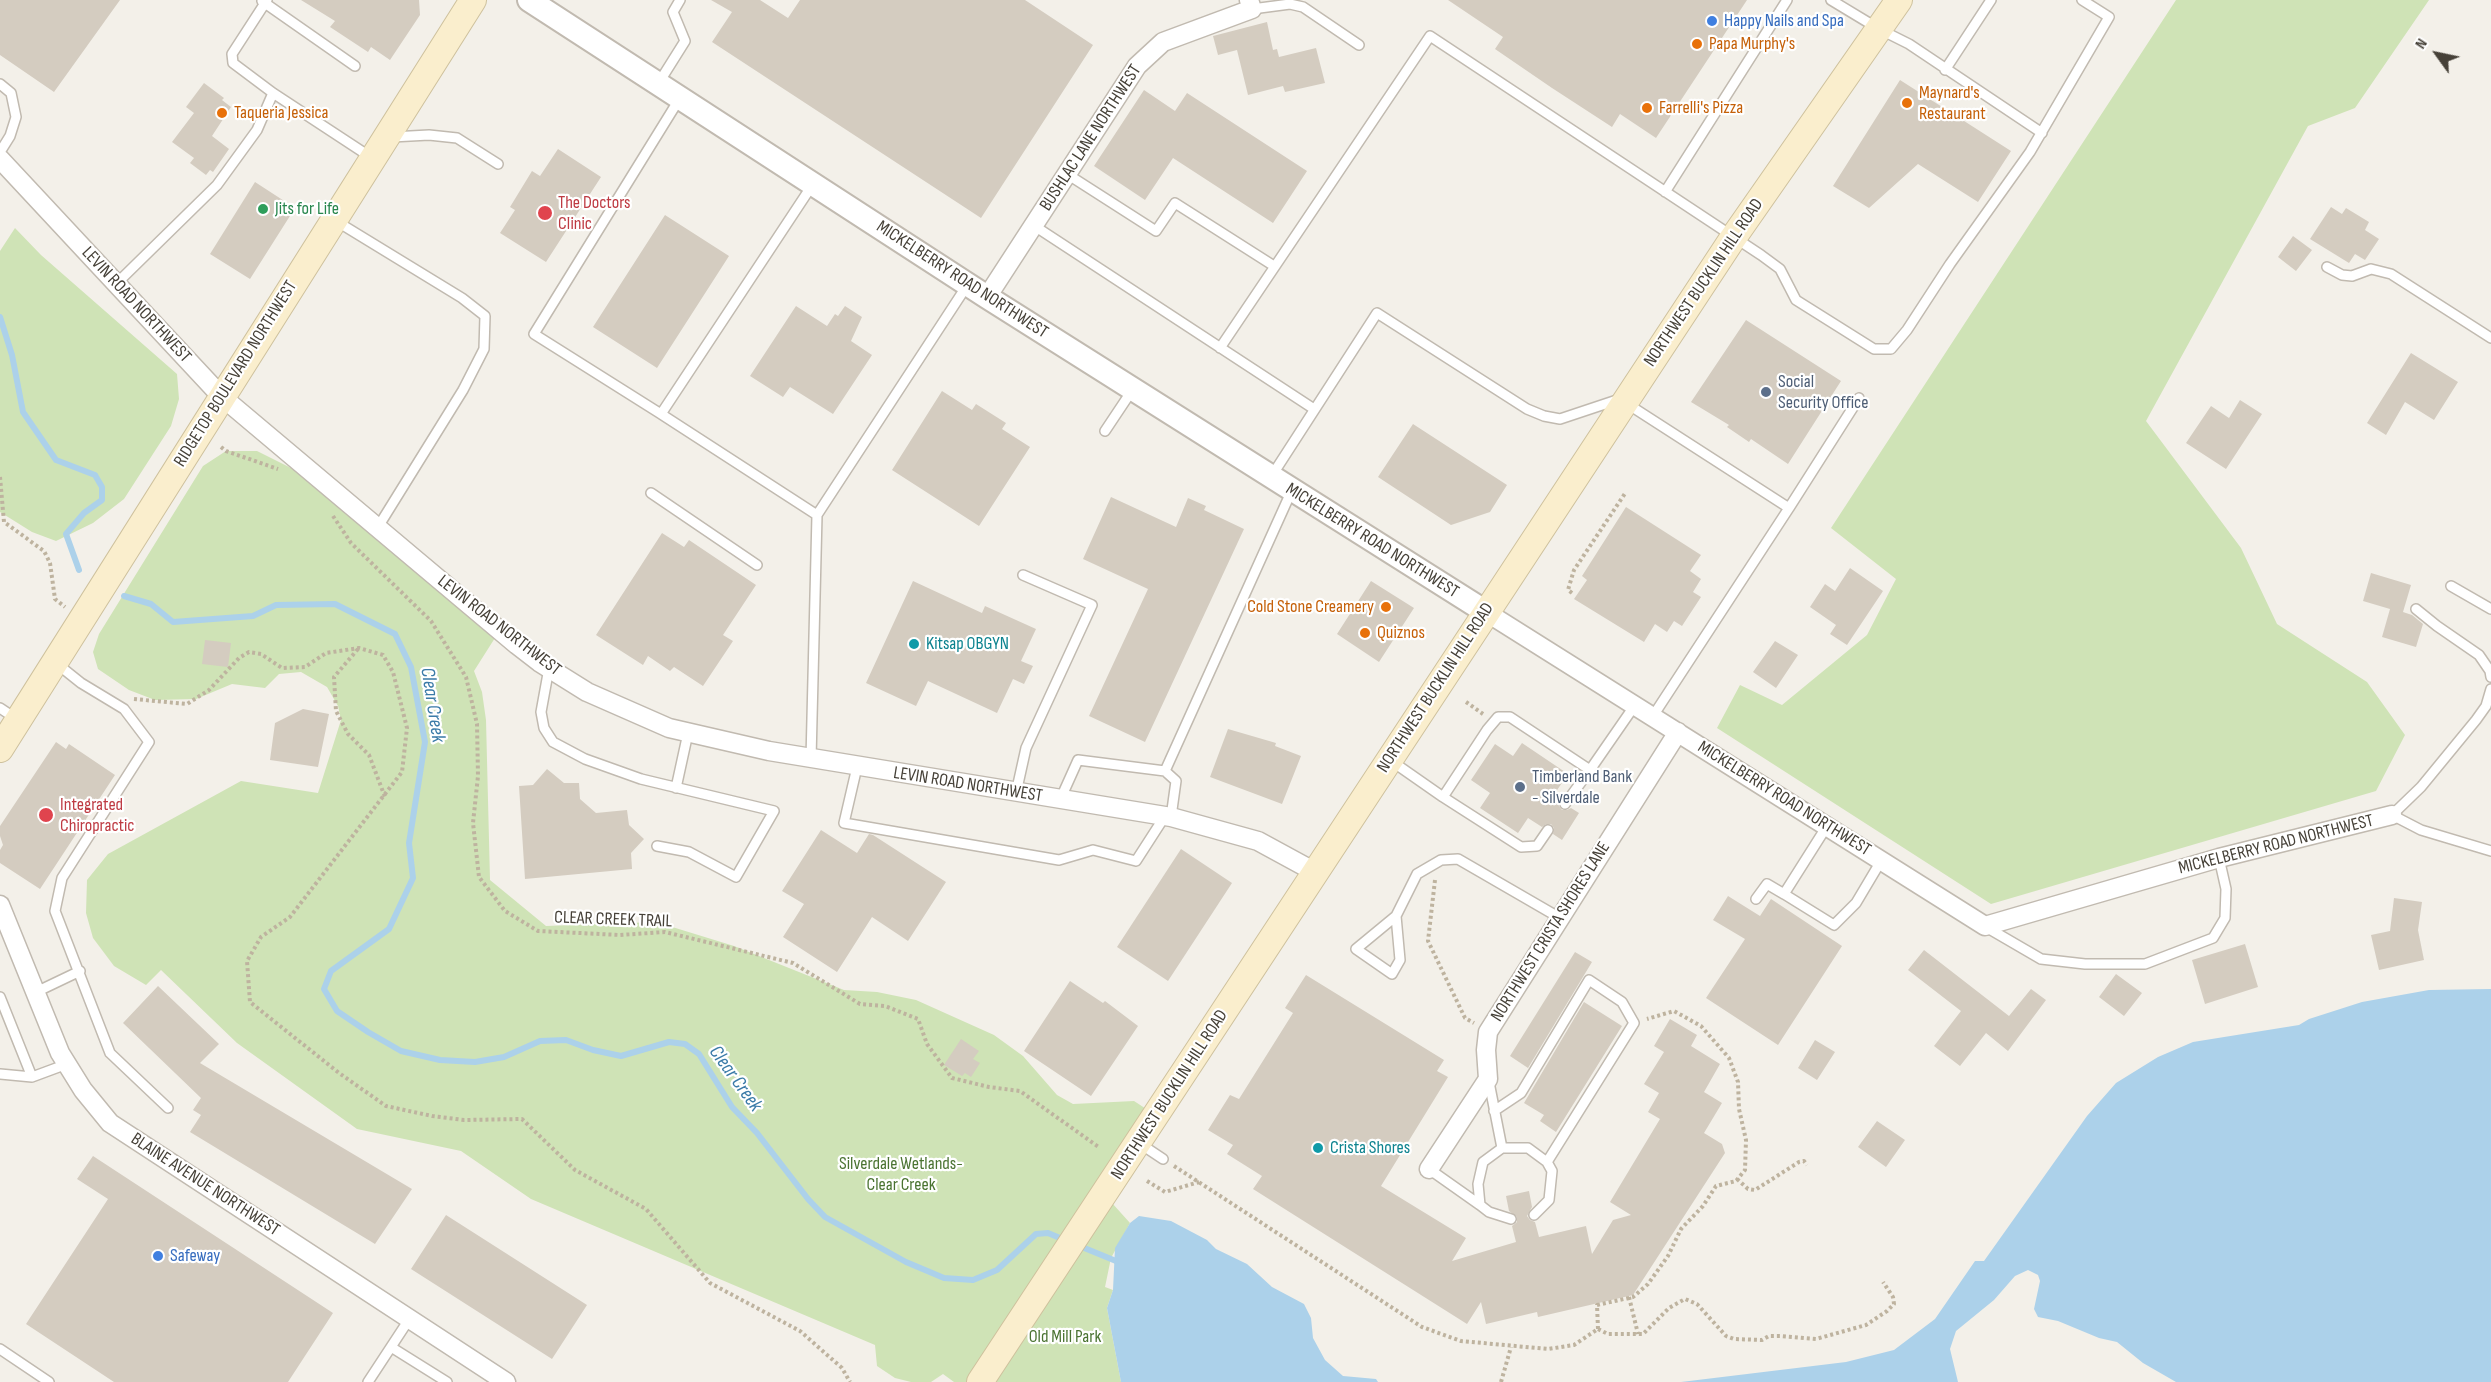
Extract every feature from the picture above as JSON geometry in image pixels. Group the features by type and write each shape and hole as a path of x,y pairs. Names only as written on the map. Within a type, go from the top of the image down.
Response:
{"main road":[{"name":"RIDGETOP BOULEVARD NORTHWEST","path":"0,749 9,714 56,663 221,396 472,0"},
{"name":"NORTHWEST BUCKLIN HILL ROAD","path":"980,1382 1733,238 1899,0"}],"street":[{"name":"MICKELBERRY ROAD NORTHWEST","path":"530,0 987,297 1985,926 2219,858 2392,815"},
{"name":"BUSHLAC LANE NORTHWEST","path":"987,297 1137,66 1146,56 1163,42 1251,4"},
{"name":"LEVIN ROAD NORTHWEST","path":"0,159 221,396 517,645 549,668 614,705 669,728 812,759 1168,817 1258,841 1315,872"},
{"name":"NORTHWEST CRISTA SHORES LANE","path":"1488,1079 1486,1050 1488,1032 1678,732"},
{"name":"BLAINE AVENUE NORTHWEST","path":"0,905 34,993 67,1064 82,1090 110,1123 506,1382"},
{"path":"1430,1169 1488,1079"}],"lane":[{"path":"658,84 685,41 673,12 680,0"},
{"path":"1665,192 1787,0"},
{"path":"1832,0 1879,29 1909,44 2042,133"},
{"path":"1945,70 1991,0"},
{"path":"1220,348 1430,36 1780,268 1796,300 1874,349 1891,349 1907,330 2042,133 2109,17 2082,0"},
{"path":"355,66 264,1 234,49 231,59 236,68 273,93 379,148 429,135 457,138 498,164"},
{"path":"1251,4 1290,4 1303,8 1359,45"},
{"path":"0,84 10,93 16,117 10,136 0,152"},
{"path":"116,284 217,185 257,130 273,93"},
{"path":"680,98 534,334 817,515"},
{"path":"1067,174 1156,231 1175,203 1274,266"},
{"path":"661,414 813,184"},
{"path":"333,219 462,298 485,316 484,349 479,359 463,390 378,527"},
{"path":"1034,225 1314,409"},
{"path":"2327,267 2342,275 2352,276 2371,269 2391,274 2491,338"},
{"path":"812,759 817,515 968,284"},
{"path":"1271,477 1377,313 1527,409 1544,416 1560,419 1627,400 1789,508"},
{"path":"1105,431 1133,389"},
{"path":"1653,716 1859,398"},
{"path":"1165,771 1292,490"},
{"path":"651,493 757,566"},
{"path":"1016,793 1026,748 1092,605 1023,575"},
{"path":"2451,586 2491,609"},
{"path":"2416,609 2480,655 2491,677"},
{"path":"56,663 81,683 124,709 149,742 62,878 55,911 111,1053 168,1108"},
{"path":"549,668 541,712 544,728 553,742 585,759 641,779 774,811 736,877 689,852 657,846"},
{"path":"2491,689 2489,702 2421,787 2392,815 2421,830 2491,851"},
{"path":"1565,804 1635,705"},
{"path":"1443,797 1498,717 1510,717 1590,770"},
{"path":"676,788 688,733"},
{"path":"1389,759 1521,847 1537,846 1548,830"},
{"path":"857,767 844,824 1059,860 1093,850 1136,861 1168,817 1176,781 1165,771 1078,760 1060,800"},
{"path":"1784,894 1827,826"},
{"path":"1985,926 2041,959 2085,964 2145,964 2213,938 2225,918 2226,889 2219,858"},
{"path":"1396,916 1400,960 1392,974 1356,949 1396,916 1417,874 1441,860 1458,859 1560,918"},
{"path":"1756,899 1767,884 1834,925 1856,903 1881,861"},
{"path":"34,993 80,971"},
{"path":"1494,1111 1521,1093 1589,980 1622,1002 1634,1023 1547,1161"},
{"path":"0,997 32,1077"},
{"path":"0,1074 32,1077 67,1064"},
{"path":"1488,1079 1502,1148"},
{"path":"1139,1143 1163,1159"},
{"path":"1480,1205 1478,1184 1483,1162 1502,1148 1528,1148 1547,1161 1552,1172 1549,1200 1534,1215"},
{"path":"1430,1169 1489,1212 1510,1219"},
{"path":"368,1382 410,1318"},
{"path":"390,1347 447,1382"},
{"path":"0,1349 50,1382"}],"path":[{"path":"221,447 226,451 284,471"},
{"path":"0,477 4,522 44,550 50,563 55,599 68,610"},
{"path":"1572,593 1568,590 1576,571 1626,492"},
{"name":"CLEAR CREEK TRAIL","path":"332,515 351,543 431,621 466,677 477,724 478,776 473,822 479,877 505,911 538,931 620,935 665,932 793,963 860,1004 885,1006 918,1019 927,1044 952,1078 989,1088 1020,1091 1100,1148"},
{"path":"359,648 334,677 336,711 348,734 369,755 385,796"},
{"path":"125,697 187,704 209,690 239,658 249,652 261,654 282,668 305,668 326,653 359,648 383,655 393,672 406,728 402,772 290,916 261,937 247,961 250,1002 339,1073 386,1106 464,1120 522,1119 575,1170 646,1209 710,1283 800,1331 842,1368 850,1382"},
{"path":"1466,702 1494,721"},
{"path":"1431,866 1436,876 1428,941 1465,1018 1474,1023 1476,1030"},
{"path":"1598,1329 1597,1305 1633,1297 1648,1284 1668,1256 1682,1229 1703,1206 1716,1186 1737,1179 1746,1170 1746,1140 1739,1108 1738,1082 1729,1058 1701,1026 1674,1011 1634,1023"},
{"path":"1163,1159 1422,1327 1461,1341 1548,1349 1574,1344 1598,1329"},
{"path":"1737,1179 1748,1189 1755,1190 1799,1162 1804,1161 1807,1165"},
{"path":"1147,1181 1165,1192 1199,1182"},
{"path":"1598,1329 1608,1334 1643,1334 1669,1308 1684,1299 1697,1304 1726,1336 1734,1339 1762,1340 1769,1336 1815,1339 1866,1325 1887,1311 1894,1304 1893,1297 1883,1282"},
{"path":"1629,1297 1638,1334"},
{"path":"1501,1382 1510,1347"}],"green space":[{"path":"2176,0 2429,0 2355,108 2308,126 2146,421 2241,548 2277,624 2367,682 2405,735 2376,791 1991,904 1717,728 1740,685 1782,705 1867,635 1896,579 1831,528"},
{"path":"15,228 41,255 177,374 179,399 171,426 124,499 93,523 56,541 32,532 0,512 0,251"},
{"name":"Silverdale Wetlands- Clear Creek","path":"226,451 257,451 331,488 500,630 474,671 482,692 486,720 490,880 546,926 656,922 734,946 844,990 877,992 916,1000 994,1035 1023,1056 1057,1095 1073,1104 1134,1101 1157,1116 1112,1203 1130,1223 1111,1258 1105,1287 1113,1290 1107,1308 1121,1382 954,1382 943,1374 931,1382 911,1382 895,1378 877,1366 875,1345 531,1199 461,1151 357,1129 237,1043 161,970 146,985 114,966 93,938 86,913 87,880 108,854 241,781 318,793 341,720 338,706 327,687 301,672 279,674 265,688 232,684 196,699 155,700 129,690 98,669 93,652 99,634 203,466"}],"water":[{"path":"2491,989 2491,1382 2176,1382 2143,1363 2117,1342 2099,1338 2058,1321 2038,1317 2034,1309 2040,1281 2038,1275 2028,1270 2015,1276 1994,1300 1956,1331 1950,1349 1958,1382 1681,1382 1846,1362 1894,1350 1935,1319 1975,1261 1984,1261 2087,1116 2116,1083 2158,1057 2193,1042 2299,1025 2309,1019 2362,1002 2429,990"},
{"path":"1139,1216 1171,1221 1207,1240 1216,1249 1247,1264 1272,1287 1304,1304 1311,1318 1313,1338 1325,1360 1343,1376 1376,1379 1378,1382 1121,1382 1107,1308 1113,1290 1115,1248 1130,1223"}],"building":[{"path":"0,0 120,0 54,92 0,55"},
{"path":"301,0 419,0 420,15 390,60 371,47 368,52 330,27 335,21"},
{"path":"711,0 760,0 788,18 800,0 1025,0 1093,45 981,218 712,42 732,12"},
{"path":"1448,0 1747,0 1656,138 1620,114 1612,127 1552,88 1495,49 1503,37"},
{"path":"1267,22 1273,50 1277,49 1279,57 1316,48 1325,83 1285,92 1283,86 1248,95 1237,50 1218,55 1213,36"},
{"path":"1900,80 2011,151 1978,202 1918,164 1869,208 1833,186"},
{"path":"204,83 224,98 222,100 231,107 212,136 229,149 213,172 210,170 206,175 190,163 194,158 172,142 194,113 186,107"},
{"path":"1144,90 1175,111 1187,93 1307,171 1273,223 1173,158 1145,200 1094,166"},
{"name":"The Doctors Clinic","path":"558,149 601,177 546,262 500,233 515,210 510,207 532,171 540,176"},
{"path":"255,182 295,208 250,279 210,254"},
{"path":"2331,207 2342,214 2346,208 2369,222 2365,230 2379,239 2365,260 2355,254 2349,263 2310,239"},
{"path":"665,215 729,256 657,368 593,327"},
{"path":"2293,236 2312,250 2296,271 2278,257"},
{"path":"796,306 827,326 835,314 838,316 845,306 862,317 851,341 872,355 833,414 790,387 783,397 750,376"},
{"name":"Social Security Office","path":"1746,320 1841,381 1788,464 1751,439 1749,442 1727,427 1729,425 1691,402"},
{"path":"2411,353 2458,382 2434,420 2405,402 2386,435 2367,423"},
{"path":"942,391 972,410 976,404 1006,423 1002,429 1030,447 979,526 892,470"},
{"path":"2240,400 2262,414 2226,469 2186,443 2211,406 2229,418"},
{"path":"1413,424 1507,485 1490,512 1451,525 1378,477"},
{"path":"1111,497 1176,527 1188,498 1206,506 1204,510 1244,529 1145,742 1089,716 1148,589 1083,559"},
{"path":"1626,507 1701,555 1690,571 1701,579 1693,592 1701,597 1682,626 1674,621 1667,632 1655,624 1644,642 1574,599 1587,580 1582,576"},
{"path":"662,533 684,547 689,540 756,585 723,635 733,641 703,686 674,667 670,671 648,656 643,665 596,635"},
{"path":"1850,568 1883,591 1847,645 1830,634 1836,625 1810,607 1825,584 1835,591"},
{"path":"2371,573 2411,585 2403,612 2412,615 2423,624 2416,647 2382,637 2390,609 2363,601"},
{"path":"913,581 982,613 985,606 1036,629 1021,661 1033,666 1024,684 1013,679 997,713 928,681 916,706 866,683"},
{"path":"1371,581 1414,608 1379,662 1337,634"},
{"path":"205,640 231,643 228,667 202,664"},
{"path":"1775,641 1798,655 1776,688 1753,672"},
{"path":"303,709 329,714 318,767 270,760 275,723"},
{"path":"1228,729 1276,743 1275,746 1301,756 1282,804 1210,777"},
{"name":"Integrated Chiropractic","path":"56,742 66,749 69,744 115,775 40,889 0,863 0,850 3,845 0,826"},
{"name":"Timberland Bank - Silverdale","path":"1522,743 1568,774 1553,796 1559,800 1562,810 1571,808 1579,813 1562,840 1553,834 1554,828 1551,824 1542,827 1528,818 1518,833 1480,808 1490,793 1471,780 1495,744 1513,756"},
{"path":"547,769 564,783 579,783 580,799 596,813 627,810 629,825 644,839 631,853 632,869 525,879 519,786 533,785"},
{"path":"821,830 857,853 869,834 873,835 946,882 908,941 872,917 837,972 783,937 804,904 782,891"},
{"path":"1181,849 1232,883 1168,981 1117,947"},
{"path":"1728,896 1760,916 1771,899 1842,946 1778,1045 1706,998 1745,939 1713,920"},
{"path":"2394,898 2422,902 2418,930 2424,960 2379,970 2371,935 2390,931"},
{"path":"2245,944 2258,987 2205,1004 2192,960"},
{"path":"1924,950 2009,1016 2031,989 2046,1000 2008,1051 1986,1033 1960,1066 1934,1046 1961,1011 1908,970"},
{"path":"1575,952 1592,962 1528,1068 1510,1056"},
{"path":"2116,974 2142,993 2124,1016 2099,997"},
{"name":"Crista Shores","path":"1306,975 1444,1060 1437,1071 1448,1077 1381,1186 1466,1238 1452,1261 1516,1242 1512,1226 1517,1222 1517,1217 1509,1211 1506,1196 1529,1191 1532,1207 1527,1216 1535,1222 1539,1237 1586,1226 1592,1254 1613,1220 1631,1215 1610,1202 1660,1119 1648,1112 1659,1093 1644,1084 1664,1052 1654,1046 1670,1019 1697,1035 1691,1046 1720,1064 1704,1092 1722,1103 1704,1133 1722,1144 1725,1153 1633,1295 1538,1317 1537,1312 1486,1324 1481,1302 1467,1324 1253,1189 1262,1176 1227,1154 1233,1145 1208,1130 1230,1095 1239,1099 1293,1013 1285,1008"},
{"path":"1070,981 1103,1003 1105,1001 1138,1026 1091,1096 1024,1051"},
{"path":"158,986 219,1044 200,1063 412,1189 375,1244 190,1132 201,1115 193,1110 201,1098 123,1023"},
{"path":"1584,1002 1622,1026 1556,1132 1540,1121 1544,1115 1524,1103"},
{"path":"961,1039 979,1051 973,1059 980,1063 971,1077 965,1073 962,1076 944,1065"},
{"path":"1815,1040 1835,1052 1817,1080 1798,1068"},
{"path":"1877,1121 1905,1140 1886,1167 1858,1147"},
{"name":"Safeway","path":"93,1156 333,1313 288,1382 114,1382 26,1324 108,1199 77,1179"},
{"path":"446,1215 587,1305 552,1359 411,1269"}],"waterway":[{"name":"Clear Creek","path":"0,317 12,355 23,412 56,460 95,475 102,487 102,500 84,513 66,534 79,570"},
{"name":"Clear Creek","path":"124,596 151,604 173,622 253,616 276,605 335,604 395,634 411,667 425,742 409,843 413,878 389,929 331,971 324,989 337,1011 401,1051 440,1060 475,1062 504,1057 540,1041 566,1040 593,1050 621,1056 669,1042 685,1044 699,1054 732,1107 757,1133 808,1199 825,1217 906,1262 944,1278 973,1280 997,1270 1036,1234 1048,1233 1067,1241"},
{"name":"Clear Creek","path":"1077,1245 1116,1261"}],"place":[{"name":"Happy Nails and Spa","path":"1712,21"},
{"name":"Papa Murphy's","path":"1697,44"},
{"name":"Maynard's Restaurant","path":"1907,103"},
{"name":"Farrelli's Pizza","path":"1647,108"},
{"name":"Taqueria Jessica","path":"222,113"},
{"name":"Jits for Life","path":"263,209"},
{"name":"The Doctors Clinic","path":"545,213"},
{"name":"Social Security Office","path":"1766,392"},
{"name":"Cold Stone Creamery","path":"1386,607"},
{"name":"Quiznos","path":"1365,633"},
{"name":"Kitsap OBGYN","path":"914,644"},
{"name":"Timberland Bank - Silverdale","path":"1520,787"},
{"name":"Integrated Chiropractic","path":"46,815"},
{"name":"Crista Shores","path":"1318,1148"},
{"name":"Safeway","path":"158,1256"}],"park label":[{"name":"Old Mill Park","path":"1065,1337"}]}
